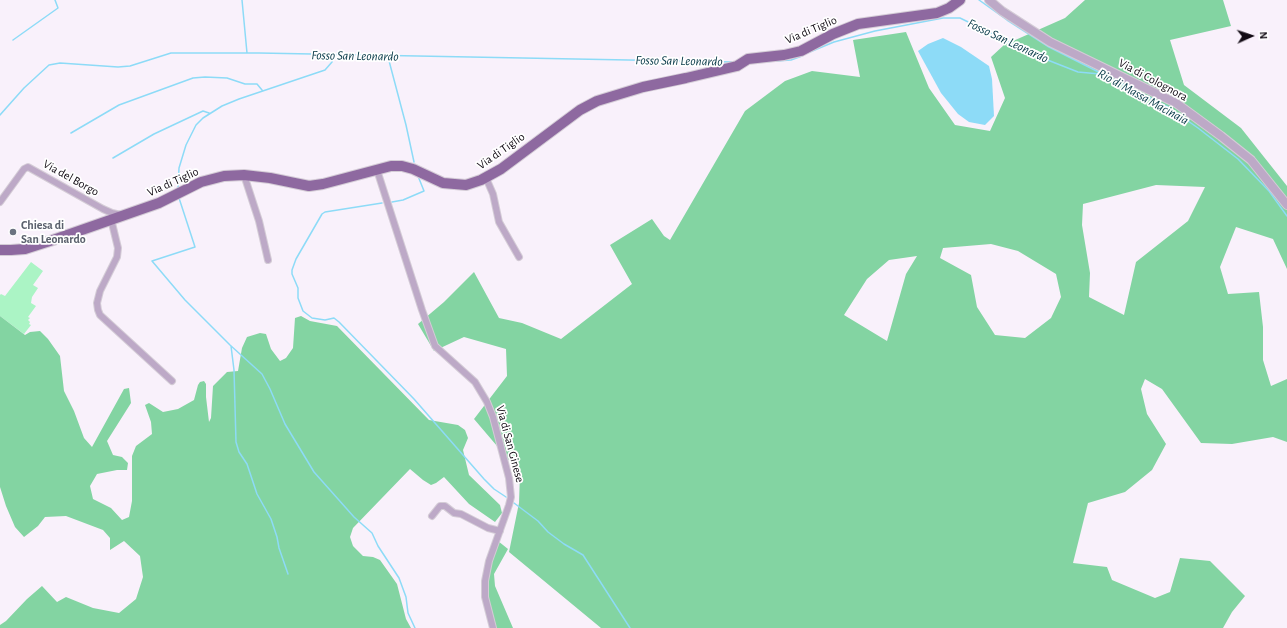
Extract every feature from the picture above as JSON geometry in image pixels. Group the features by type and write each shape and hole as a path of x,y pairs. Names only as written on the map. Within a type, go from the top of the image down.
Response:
{"main road":[{"name":"Via di Tiglio","path":"0,250 25,249 53,240 158,203 201,182 224,176 244,175 270,178 309,186 323,184 391,166 402,166 413,169 443,183 466,185 486,178 501,169 580,110 597,101 643,87 737,66 748,59 784,55 801,51 834,34 858,24 937,13 949,8 960,0"}],"street":[{"name":"Via di Colognora","path":"989,0 1050,42 1176,103 1251,160 1287,205"},
{"name":"Via del Borgo","path":"0,202 24,169 28,167 102,209 123,215"},
{"name":"Via di San Ginese","path":"377,170 435,346 476,382 493,417 510,482 511,497 509,505 486,570 485,597 493,628"},
{"path":"244,175 259,221 268,260"},
{"path":"486,178 493,194 499,222 519,257"},
{"path":"111,219 118,248 117,258 100,291 97,303 100,316 172,381"},
{"path":"432,516 440,506 445,506 454,513 470,518 494,530 500,531"}],"green space":[{"path":"1085,0 1223,0 1231,26 1170,40 1184,85 1241,128 1287,186 1287,269 1273,239 1236,227 1220,267 1228,294 1259,292 1263,327 1263,360 1271,386 1287,379 1287,442 1273,437 1232,444 1201,443 1162,389 1145,379 1141,389 1147,414 1166,444 1152,470 1125,492 1088,503 1073,563 1107,567 1112,580 1155,598 1170,592 1180,558 1210,561 1245,596 1232,612 1223,628 601,628 509,552 519,503 520,473 474,419 507,376 506,349 464,337 434,351 418,324 444,302 474,272 499,318 522,323 561,339 632,284 610,245 652,219 664,236 670,240 745,111 785,81 812,71 860,77 853,40 906,32 929,88 955,125 990,131 1005,98 991,57 1004,45 1065,18","holes":["1156,185 1205,187 1188,221 1136,262 1124,315 1089,297 1090,273 1082,225 1083,204","991,244 1018,251 1056,274 1061,297 1051,318 1025,338 995,335 977,307 971,275 940,258 943,248","917,256 906,274 887,341 844,315 867,279 889,260"]},
{"path":"31,262 43,271 33,285 38,288 32,297 31,303 36,306 28,317 30,318 28,320 30,322 29,324 31,325 24,334 0,316 0,295 5,296"},
{"path":"0,316 25,335 30,332 40,331 48,339 60,356 64,391 74,411 84,438 92,447 124,389 129,388 131,403 107,441 113,455 122,457 128,463 127,470 117,470 97,474 90,486 93,499 111,508 122,520 129,517 132,501 132,456 136,446 152,434 151,422 145,405 149,403 163,412 178,409 194,400 198,385 200,382 204,381 206,384 209,422 211,418 213,386 227,372 238,371 242,348 247,337 260,333 266,334 271,349 280,361 286,358 293,348 295,318 301,316 310,321 337,326 429,420 458,425 465,430 468,438 463,450 469,475 500,505 502,513 495,522 469,504 444,477 431,485 410,469 353,528 350,537 353,546 363,556 373,557 380,560 397,584 406,619 411,628 0,628 0,625 42,586 57,602 66,597 93,608 119,613 136,599 143,577 140,556 124,541 110,550 110,538 103,530 66,516 45,517 38,526 24,537 15,527 0,487"},
{"path":"498,541 508,549 494,574 495,586 513,628 496,628 486,596 487,577"}],"water":[{"path":"943,38 961,47 989,66 992,79 994,116 985,125 969,122 958,114 941,93 918,51 928,44"}],"waterway":[{"path":"13,40 58,8 55,0"},
{"path":"242,0 247,53"},
{"name":"Rio di Massa Macinaia","path":"979,0 1049,47 1168,107 1198,128 1238,159 1269,191 1287,216"},
{"name":"Fosso San Leonardo","path":"805,54 834,42 875,31 943,18 960,18 1040,57 1078,72 1100,74"},
{"name":"Fosso San Leonardo","path":"0,115 24,88 49,65 60,63 118,67 130,66 171,53 259,53 734,62"},
{"path":"178,189 179,168 186,145 196,125 203,118 222,106 239,99 325,70 332,62 334,55"},
{"name":"Fosso San Leonardo","path":"761,62 791,60 802,56"},
{"path":"388,57 414,162"},
{"path":"71,133 119,105 193,78 227,78 245,84 257,84 262,90"},
{"path":"113,158 154,134 203,111 209,113"},
{"path":"392,202 403,200 424,191 418,176"},
{"path":"179,198 195,247 152,261 185,300 230,345 262,374 285,424 314,472 354,517 372,533 378,546 399,578 406,597 408,613 415,628"},
{"path":"382,203 325,212 322,214 296,259 292,270 292,274 298,288 298,298 303,311 312,318 325,320 334,318 339,322 414,399 484,479 494,489 506,497"},
{"path":"231,346 234,370 236,442 239,452 247,464 257,494 271,519 288,574"},
{"path":"514,503 538,521 548,532 564,544 583,555 630,628"}],"place":[{"name":"Chiesa di San Leonardo","path":"13,232"}]}
